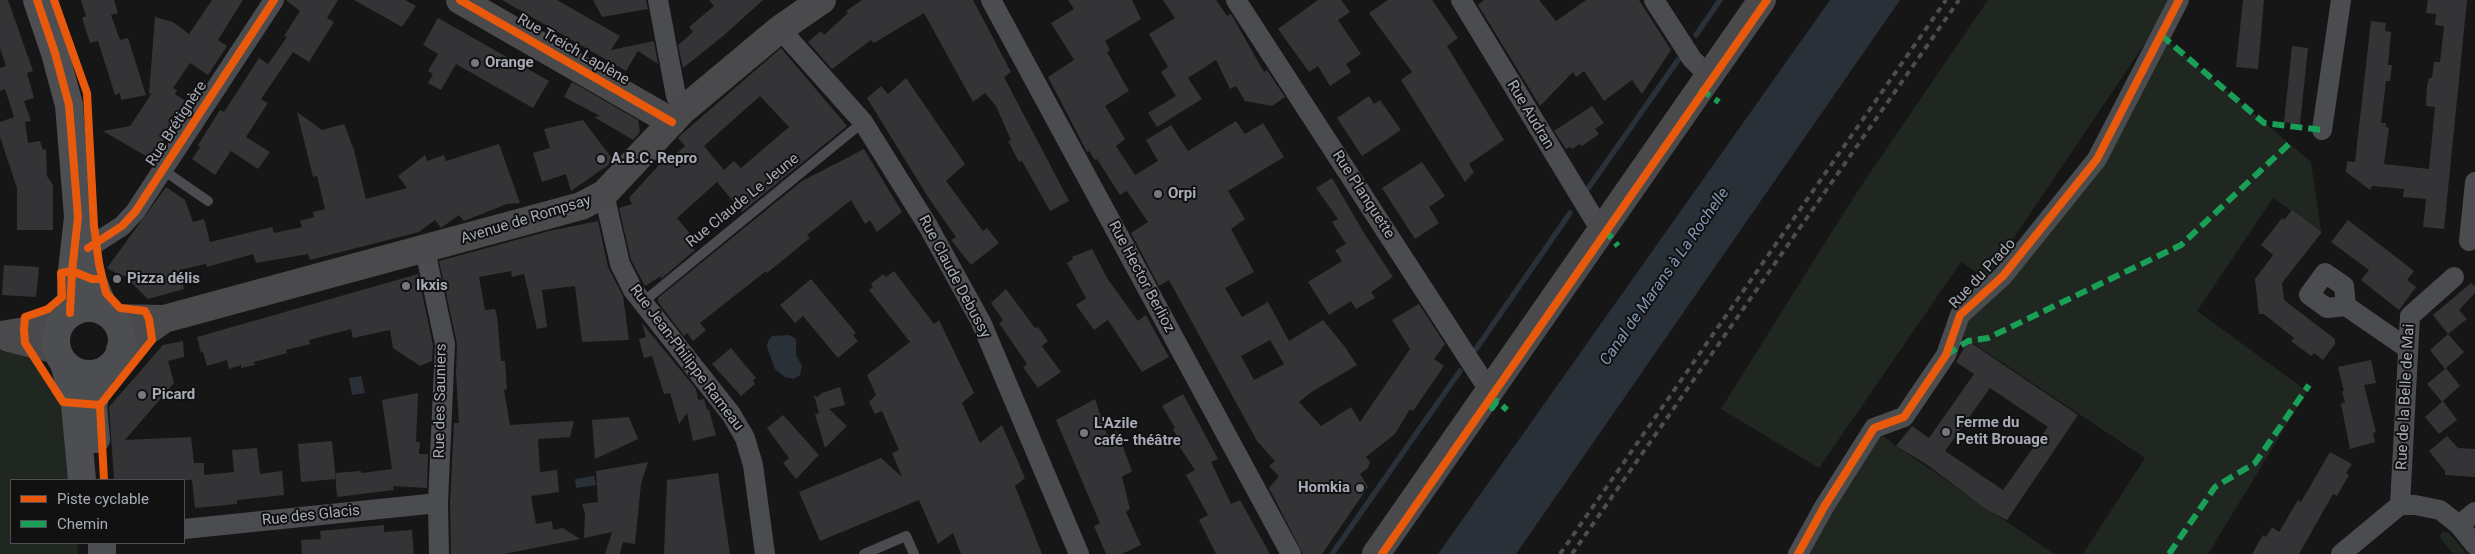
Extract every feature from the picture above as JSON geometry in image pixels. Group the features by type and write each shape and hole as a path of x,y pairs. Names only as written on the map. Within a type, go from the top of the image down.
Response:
{"main road":[{"path":"37,0 55,53 69,105 78,217 66,317 57,330 60,356 75,404 82,479"},
{"path":"60,356 81,373 101,372 108,368 120,350 122,339 120,328 109,315 92,279 88,248 78,217"},
{"path":"66,317 87,307 109,315"},
{"path":"99,479 93,405 101,372"}],"street":[{"name":"Rue Brétignère","path":"88,248 122,226 134,212 274,0"},
{"name":"Rue Treich Laplène","path":"460,0 678,116"},
{"path":"658,0 678,116"},
{"name":"Avenue de Rompsay","path":"120,350 164,320 581,206 604,194 678,116 780,29 822,0"},
{"name":"Rue Hector Berlioz","path":"991,0 1291,554"},
{"name":"Rue Planquette","path":"1236,0 1483,381 1491,389"},
{"name":"Rue Audran","path":"1460,0 1594,219 1602,228"},
{"path":"1654,0 1692,59 1709,76"},
{"path":"1376,554 1762,0"},
{"name":"Rue du Prado","path":"1798,554 1824,506 1874,428 1904,417 1946,355 1960,315 2003,276 2097,159 2179,0"},
{"path":"2322,130 2341,0"},
{"name":"Rue Claude Debussy","path":"780,29 863,122 928,226 980,322 1079,554"},
{"path":"2469,241 2475,182"},
{"name":"Rue Jean-Philippe Rameau","path":"604,194 620,264 633,290 731,414 745,438 753,465 765,554"},
{"name":"Rue des Sauniers","path":"425,250 444,344 438,503 439,554"},
{"name":"Rue de la Belle de Mai","path":"2400,506 2410,316 2454,277"},
{"path":"2346,306 2407,348"},
{"name":"Avenue de Rompsay","path":"109,315 164,320"},
{"path":"0,335 43,328 66,317"},
{"path":"0,335 60,356"},
{"name":"Rue des Glacis","path":"185,529 438,503"},
{"path":"2342,554 2400,506 2415,505 2440,510 2459,525 2475,545"},
{"path":"2459,525 2475,512"}],"lane":[{"name":"Rue Claude Le Jeune","path":"643,302 863,122"},
{"path":"163,170 208,201"},
{"path":"864,554 906,536 914,554"}],"shaded area":[{"path":"1988,0 2170,0 2154,30 1986,279 1961,262 1819,468 1721,409 1857,192"},
{"path":"2161,35 2311,162 2321,231 2273,198 2197,311 2307,391 2208,554 2083,554 2145,458 1955,331 2097,159"},
{"path":"0,336 29,351 65,408 73,479 10,479 10,544 77,544 78,554 0,554"},
{"path":"1874,428 1896,446 2054,554 1798,554"},
{"path":"2443,531 2449,533 2467,554 2453,554 2441,539 2440,535"}],"water":[{"name":"Canal de Marans à La Rochelle","path":"1830,0 1900,0 1516,554 1438,554"},
{"path":"789,335 796,339 796,355 802,366 800,375 794,379 785,377 775,369 767,347 768,341 772,336"},
{"path":"361,376 365,393 352,395 349,378"},
{"path":"594,476 596,485 576,488 575,479"}],"building":[{"path":"0,0 8,0 33,71 27,73 34,98 24,101 31,121 25,122 28,143 40,141 43,150 46,149 47,176 53,185 53,230 17,230 17,188 0,137 0,122 14,117 5,89 0,91 0,68 6,66 0,48"},
{"path":"81,0 114,0 118,13 111,15 120,40 128,38 146,95 121,100 120,93 115,95 98,41 90,43 82,18 86,16"},
{"path":"212,0 243,0 218,40 227,46 208,75 190,63 173,88 177,90 175,94 189,103 151,159 103,131 130,126 152,93 149,94 155,17 173,22 189,34"},
{"path":"286,0 338,0 327,18 334,22 309,62 293,52 261,99 268,103 246,137 270,152 258,169 231,151 215,175 192,159 200,147 198,145 220,110 224,112 259,58 268,64 287,37 284,36 300,11"},
{"path":"354,0 405,0 416,6 402,27"},
{"path":"502,0 557,0 620,36 611,50 654,41 658,64 638,51 626,71"},
{"path":"593,0 646,0 648,9 602,17"},
{"path":"709,0 763,0 723,36 683,68 678,45 693,32 689,27 714,6"},
{"path":"862,0 973,0 1011,72 1004,77 1069,201 1050,211 1022,161 1019,162 1008,141 1011,140 996,106 985,93 973,102 924,13 874,43 871,40 832,69 808,42 821,31 824,35 848,13 846,11"},
{"path":"1068,0 1132,0 1141,19 1105,41 1110,50 1107,52 1129,91 1105,106 1125,139 1116,146 1135,175 1158,161 1146,140 1171,125 1188,151 1236,121 1245,134 1263,123 1284,157 1228,191 1245,219 1231,229 1254,272 1225,288 1242,317 1268,302 1289,341 1323,320 1345,347 1357,365 1313,391 1299,402 1321,426 1351,407 1360,422 1410,349 1392,320 1419,304 1445,344 1434,359 1444,366 1413,411 1410,409 1395,434 1366,457 1370,462 1368,468 1360,474 1368,487 1322,554 1303,554 1269,488 1279,476 1269,466 1275,461 1257,441 1169,280 1159,286 1131,233 1148,222 1127,191 1120,195 1097,159 1095,160 1089,151 1087,152 1048,77 1074,60 1051,23 1074,9","holes":["1270,340 1284,364 1254,380 1241,356"]},
{"path":"1163,0 1216,0 1227,16 1231,14 1264,72 1267,70 1285,97 1272,106 1245,101 1236,86 1230,89 1216,60 1188,78 1202,99 1157,127 1148,113 1176,96 1161,72 1168,67 1149,34 1175,18"},
{"path":"1318,0 1341,0 1350,12 1338,20 1361,54 1346,64 1351,72 1330,86 1318,66 1309,72 1278,29"},
{"path":"1388,0 1432,0 1458,38 1447,46 1504,140 1469,164 1474,172 1465,182 1401,80 1412,72 1369,13"},
{"path":"1484,0 1539,0 1556,21 1586,0 1639,0 1671,50 1642,94 1632,80 1604,101 1584,71 1576,77 1573,72 1540,106 1478,5"},
{"path":"2243,0 2264,0 2258,69 2236,67"},
{"path":"2428,0 2467,0 2444,229 2423,227 2426,199 2403,197 2404,189 2372,186 2370,190 2346,172 2347,161 2355,162 2371,21 2386,23 2385,31 2391,32 2388,65 2392,65 2390,81 2386,81 2381,123 2386,123 2386,127 2389,128 2384,164 2429,169 2435,107 2426,106 2427,86 2429,78 2432,78 2434,62 2440,62 2444,26 2435,25 2436,14 2426,13"},
{"name":"Orange","path":"438,18 549,81 533,108 456,64 441,90 428,83 433,74 428,71 438,54 423,45"},
{"path":"2292,46 2308,48 2300,124 2284,122"},
{"path":"781,48 847,126 742,212 717,182 677,218 691,235 687,239 695,250 661,279 661,276 645,286 631,260 619,208 632,204 629,198 659,165 669,160 685,146 678,138","holes":["760,96 789,127 741,168 734,161 724,170 704,146"]},
{"path":"906,78 965,164 946,181 983,231 987,228 999,243 971,265 951,240 956,237 928,197 867,98 881,86 888,94"},
{"path":"572,82 638,120 640,132 633,140 594,117 600,116 564,97"},
{"path":"1369,96 1374,104 1380,100 1401,130 1362,156 1337,118"},
{"path":"1592,106 1604,123 1595,129 1599,134 1582,146 1580,144 1572,149 1570,147 1566,149 1554,131"},
{"path":"297,112 322,130 344,124 354,150 366,199 407,188 398,176 425,155 427,161 444,155 446,161 499,144 520,203 507,204 464,221 459,215 441,228 435,220 419,232 310,260 308,254 256,263 253,254 207,267 206,264 179,270 184,289 148,299 124,275 123,277 107,268 166,187 185,200 193,222 204,219 210,242 272,227 274,233 302,227 300,221 314,217 313,212 325,209 317,176 313,177"},
{"path":"583,120 614,161 571,191 566,174 542,182 533,153 550,148 544,129"},
{"path":"864,149 902,212 877,232 870,220 865,224 851,200 807,235 810,238 700,323 706,330 693,341 687,333 684,336 658,302 658,298 802,181"},
{"path":"1422,162 1445,196 1429,207 1439,223 1415,239 1382,188"},
{"path":"1332,178 1364,233 1393,277 1371,292 1375,298 1356,309 1351,301 1329,315 1308,282 1342,261 1335,250 1346,244 1332,222 1338,219 1316,188"},
{"path":"2292,210 2322,232 2282,283 2284,300 2335,339 2335,344 2323,360 2314,353 2311,356 2291,341 2294,338 2264,314 2259,314 2255,279 2273,255 2261,245 2282,218 2284,220"},
{"path":"2348,220 2414,271 2407,280 2416,287 2399,310 2361,280 2369,270 2331,242"},
{"path":"598,221 608,267 623,296 629,340 582,342 575,286 542,290 547,327 537,329 524,274 512,277 511,271 479,277 485,310 495,309 497,316 501,361 505,361 507,389 504,390 510,425 574,421 570,437 538,439 540,472 557,470 559,492 531,496 536,524 552,521 553,530 563,528 580,539 504,554 451,554 450,503 454,423 459,423 456,374 457,344 439,261 549,231"},
{"path":"1092,249 1107,278 1138,321 1146,315 1169,357 1142,372 1108,320 1094,330 1076,305 1086,298 1067,263 1073,259 1072,257"},
{"path":"4,265 39,267 36,297 2,295"},
{"path":"894,271 934,324 939,320 974,393 962,403 980,443 1002,425 1025,478 1015,486 1042,554 961,554 953,533 938,544 919,500 820,541 799,492 881,458 902,477 892,453 899,450 882,411 875,414 869,402 876,395 867,375 910,342 869,290 873,287 871,284 883,274 886,277"},
{"path":"418,274 433,345 432,361 420,366 393,348 390,330 353,338 351,329 309,340 310,344 286,350 287,353 254,362 255,365 241,368 241,365 229,369 227,360 207,366 203,352 201,353 197,337"},
{"path":"811,279 856,333 853,335 858,341 838,358 803,316 795,323 780,305"},
{"path":"2471,283 2475,286 2475,293 2459,310 2467,319 2448,334 2433,315"},
{"path":"1006,289 1035,328 1038,327 1048,341 1042,346 1061,372 1038,388 1023,367 1027,364 999,323 1003,320 991,303"},
{"path":"642,323 696,389 698,400 704,399 716,435 693,441 687,413 679,424 670,393 664,394 652,356 644,358 639,339 646,337"},
{"path":"2448,334 2464,352 2445,369 2430,350"},
{"path":"183,341 184,357 168,361 174,383 125,440 191,437 194,463 204,463 204,475 234,472 232,450 257,448 260,474 282,471 284,495 237,500 237,504 195,508 192,480 114,479 109,407 163,345"},
{"name":"Ferme du Petit Brouage","path":"1968,341 2078,415 2007,520 1986,509 1926,464 1896,446 1912,426 1929,438 1974,374 1956,362","holes":["1990,388 2048,427 2003,490 1945,451"]},
{"path":"731,348 756,378 753,380 755,384 741,396 712,364"},
{"path":"2371,360 2376,383 2364,385 2376,432 2373,433 2375,442 2350,449 2341,404 2345,402 2342,391 2344,391 2338,367"},
{"path":"2446,368 2460,386 2442,402 2427,384"},
{"path":"840,387 845,405 829,409 847,426 825,448 815,414 819,413 814,395 817,397 822,393"},
{"path":"418,393 416,442 420,442 419,454 428,454 427,488 393,486 394,490 337,497 335,473 361,471 361,473 392,469 382,400"},
{"path":"1183,394 1218,459 1211,462 1231,504 1240,500 1270,554 1216,554 1199,520 1208,515 1186,475 1195,470 1179,446 1181,444 1173,429 1175,428 1162,406"},
{"path":"1095,399 1107,435 1117,431 1132,471 1122,477 1130,509 1126,512 1141,545 1122,554 1106,554 1094,526 1100,523 1056,420"},
{"path":"2443,401 2457,420 2439,434 2425,417"},
{"path":"783,415 819,455 796,479 783,463 789,458 767,428"},
{"path":"629,417 638,439 595,459 592,420"},
{"path":"2447,436 2458,448 2475,449 2475,477 2445,475 2445,471 2429,451"},
{"path":"332,441 336,479 301,482 298,444"},
{"path":"2330,452 2352,464 2346,473 2349,475 2337,496 2333,494 2299,554 2252,554 2263,535 2266,537 2272,527 2279,532 2298,500 2301,502"},
{"path":"648,462 641,484 635,544 623,542 620,554 605,554 612,532 584,538 585,513 582,504 598,502 596,471"},
{"path":"718,473 730,554 664,554 667,480"},
{"path":"384,525 384,532 412,530 414,554 302,554 301,540 321,539 320,531"}],"waterway":[{"path":"1696,35 1720,0"},
{"path":"1587,190 1678,60"},
{"path":"1476,349 1570,213"},
{"path":"1332,554 1460,371"}],"railway":[{"path":"1560,554 1946,0"},
{"path":"1572,554 1959,0"}],"marked path":[{"path":"2161,35 2264,123 2322,130"},
{"path":"1700,89 1719,102"},
{"path":"1946,355 1968,341 1988,338 2181,245 2289,144"},
{"path":"1604,229 1618,246"},
{"path":"2169,554 2215,487 2255,463 2309,385"},
{"path":"1491,406 1492,408 1497,401 1507,410"}],"cycle path":[{"path":"37,0 55,53 69,105 78,217 70,313"},
{"path":"54,0 87,93 94,226 99,264 106,293 120,308 145,311 149,319 152,340 100,405 104,479"},
{"path":"88,248 122,226 135,212 274,0"},
{"path":"460,0 672,122"},
{"path":"1382,554 1767,0"},
{"path":"1798,554 1824,507 1874,428 1904,417 1946,355 1960,315 2003,276 2097,159 2179,0"},
{"path":"100,405 63,402 25,343 24,330 25,317 48,309 62,297 61,273 72,271 92,279 102,279"}],"place":[{"name":"Orange","path":"475,63"},
{"name":"A.B.C. Repro","path":"601,159"},
{"name":"Orpi","path":"1158,194"},
{"name":"Pizza délis","path":"117,279"},
{"name":"Ikxis","path":"406,286"},
{"name":"Picard","path":"142,395"},
{"name":"Ferme du Petit Brouage","path":"1946,432"},
{"name":"L'Azile café- théâtre","path":"1084,433"},
{"name":"Homkia","path":"1360,488"}]}
